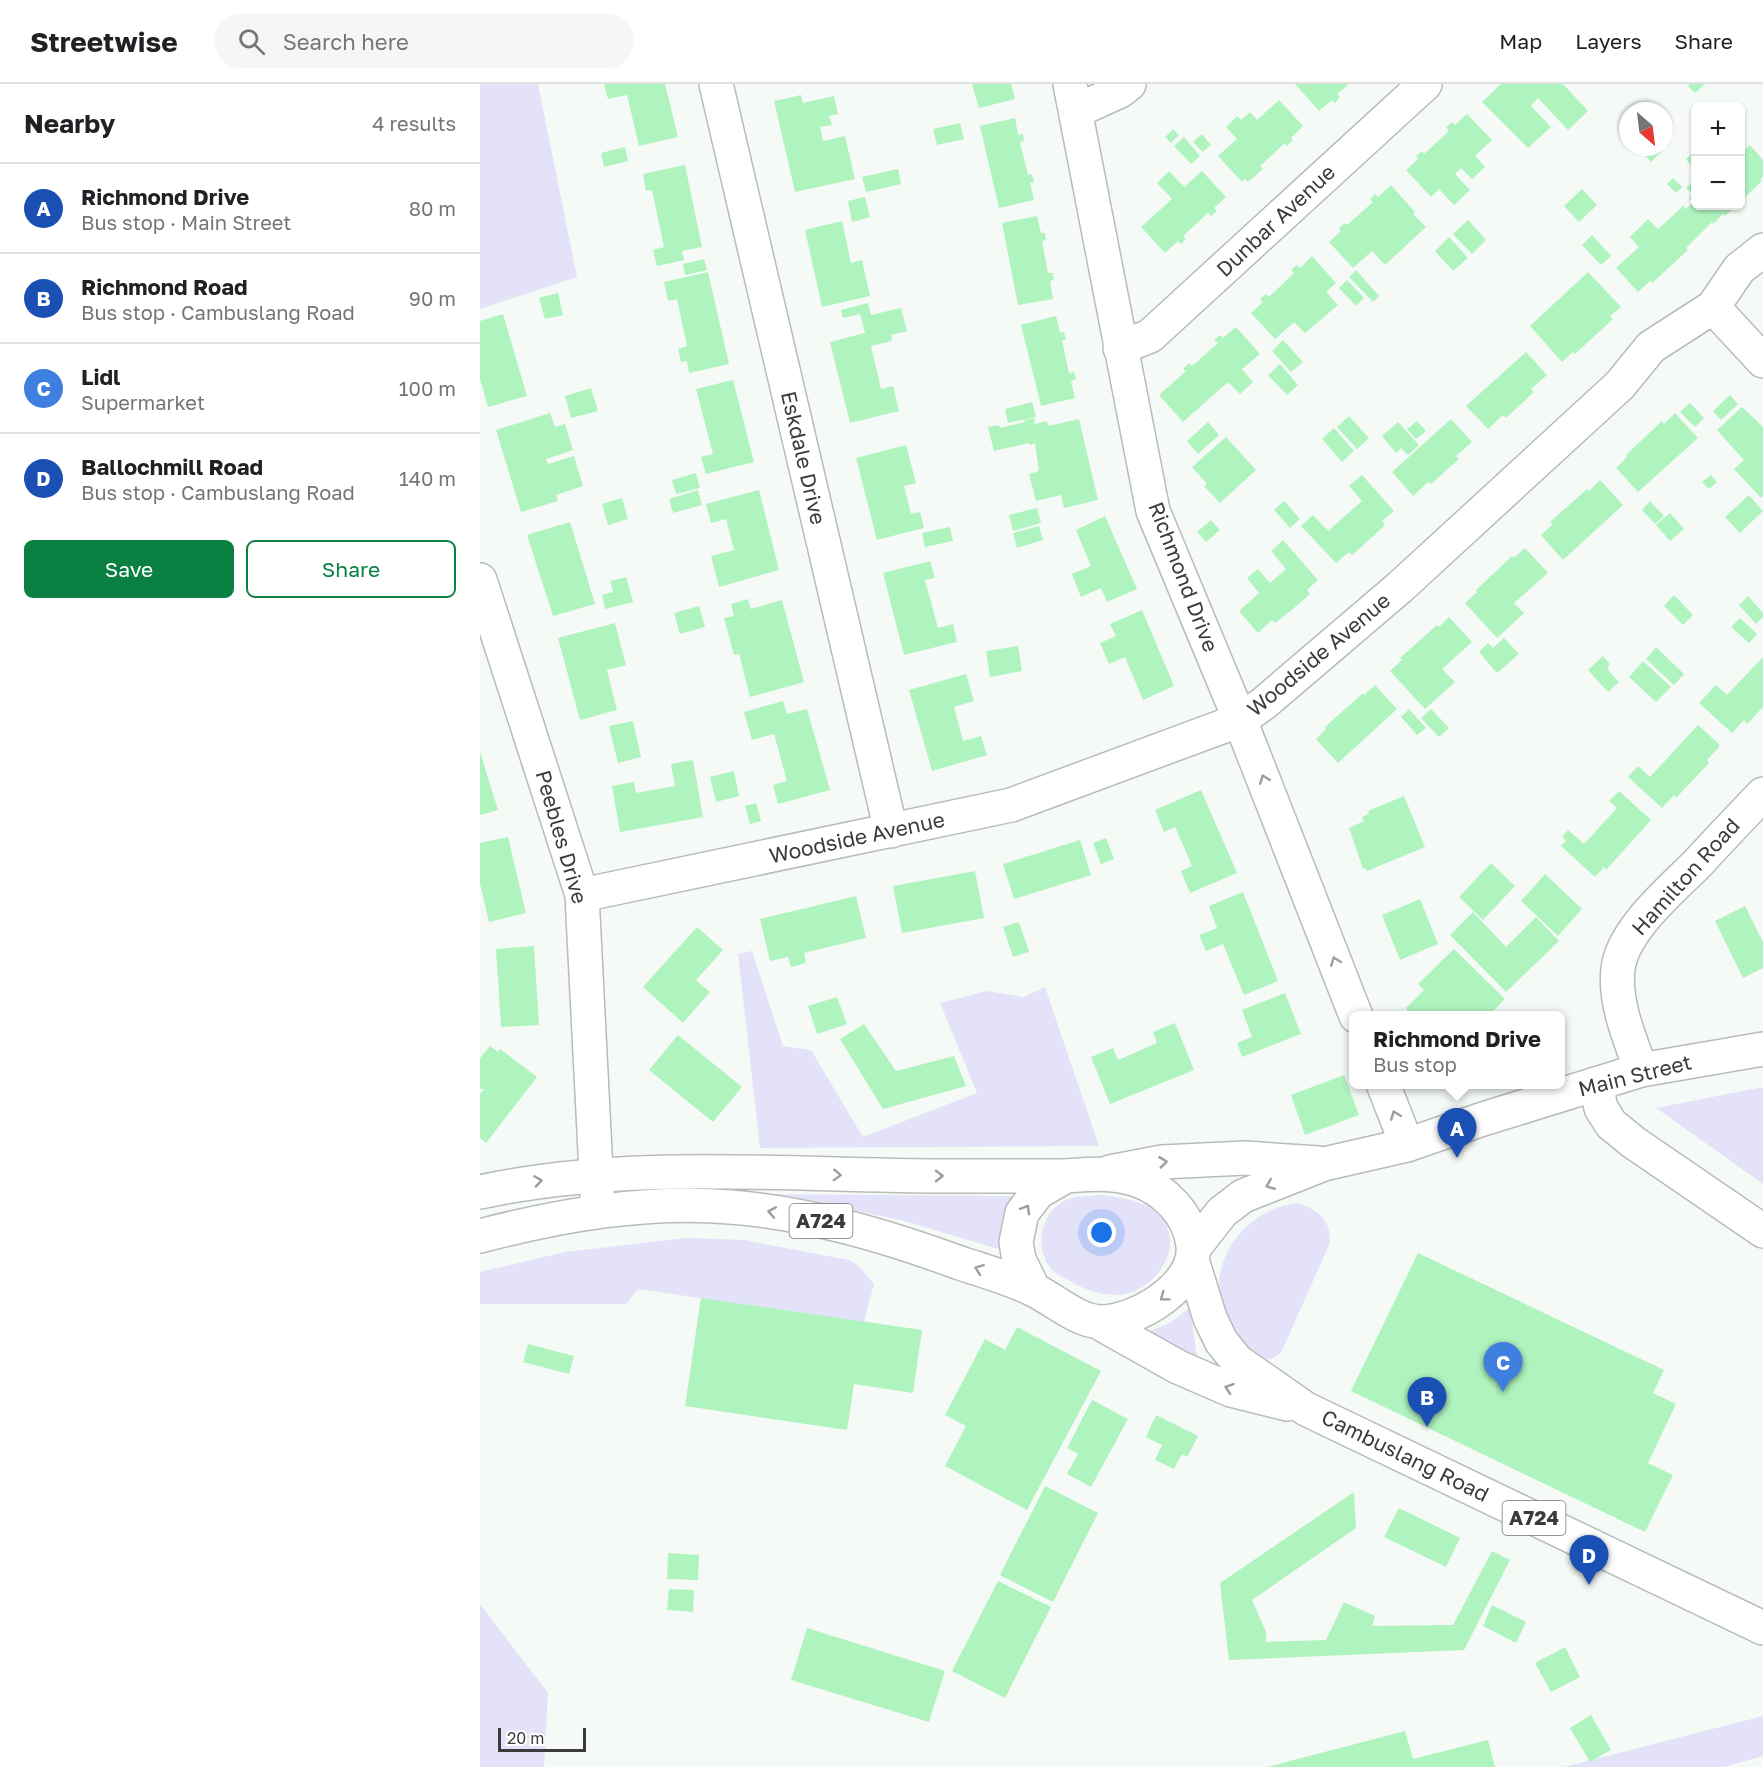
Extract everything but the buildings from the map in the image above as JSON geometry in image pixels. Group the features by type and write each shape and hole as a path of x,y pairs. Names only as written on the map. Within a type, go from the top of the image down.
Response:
{"street":[{"name":"Eskdale Drive","path":"716,84 891,831"},
{"path":"1073,98 1120,91 1130,84"},
{"name":"Dunbar Avenue","path":"1120,348 1150,336 1425,84"},
{"name":"Richmond Drive","path":"1073,98 1120,348 1154,511 1240,720 1354,1011"},
{"name":"Woodside Avenue","path":"582,895 1011,805 1240,720 1263,704 1399,588 1620,385 1651,347 1713,307 1739,269 1763,250"},
{"path":"1713,307 1763,361"},
{"name":"Peebles Drive","path":"480,579 582,895 598,1211"},
{"name":"Hamilton Road","path":"1641,1070 1623,1020 1618,970 1622,953 1631,936 1654,909 1763,794"},
{"name":"Main Street","path":"1407,1145 1641,1070 1763,1049"},
{"path":"1596,1084 1601,1108 1611,1124 1633,1142 1763,1231"},
{"path":"1324,1164 1245,1158 1162,1162 1105,1173 1066,1176 1038,1192 1022,1213 1016,1242 1019,1260 1034,1290 1077,1315 1098,1322 1124,1318 1166,1297 1179,1284 1193,1254 1222,1212 1243,1196 1324,1164 1407,1145 1385,1089"},
{"name":"A724","path":"480,1192 545,1180 596,1174 674,1171 880,1176 1066,1176"},
{"path":"1105,1173 1139,1180 1173,1202 1189,1229 1193,1254"},
{"name":"A724","path":"480,1236 526,1224 598,1211 726,1206 839,1224 910,1245 1034,1290"},
{"name":"A724","path":"1193,1254 1210,1318 1221,1341 1237,1361 1306,1408"},
{"name":"A724","path":"1098,1322 1178,1367 1230,1390 1306,1408"},
{"name":"Cambuslang Road","path":"1306,1408 1763,1628"}],"shaded area":[{"path":"480,84 538,84 577,277 480,309"},
{"path":"752,951 783,1046 811,1050 863,1137 977,1093 940,1003 987,991 1024,997 1045,987 1099,1146 760,1148 738,954"},
{"path":"1763,1087 1763,1184 1656,1108"},
{"path":"755,1194 1019,1196 1005,1214 1001,1228 1005,1251 904,1221 830,1205"},
{"path":"1104,1195 1133,1200 1149,1207 1160,1216 1170,1236 1167,1258 1161,1269 1144,1286 1125,1294 1094,1292 1075,1284 1051,1269 1042,1250 1043,1230 1051,1212 1068,1199"},
{"path":"1298,1203 1312,1209 1323,1218 1329,1230 1329,1245 1281,1353 1271,1359 1258,1359 1229,1326 1219,1293 1220,1274 1235,1240 1247,1226 1262,1215 1279,1207"},
{"path":"686,1238 744,1240 849,1260 859,1266 874,1284 864,1322 638,1289 626,1304 480,1304 480,1272 565,1252"},
{"path":"1190,1306 1197,1358 1145,1332 1170,1322"},
{"path":"480,1604 548,1693 544,1767 480,1767"},
{"path":"1763,1716 1763,1756 1724,1767 1564,1767"}],"place":[{"name":"Richmond Drive","path":"1457,1158"},
{"name":"Lidl","path":"1503,1392"},
{"name":"Richmond Road","path":"1427,1427"},
{"name":"Ballochmill Road","path":"1589,1585"}]}
